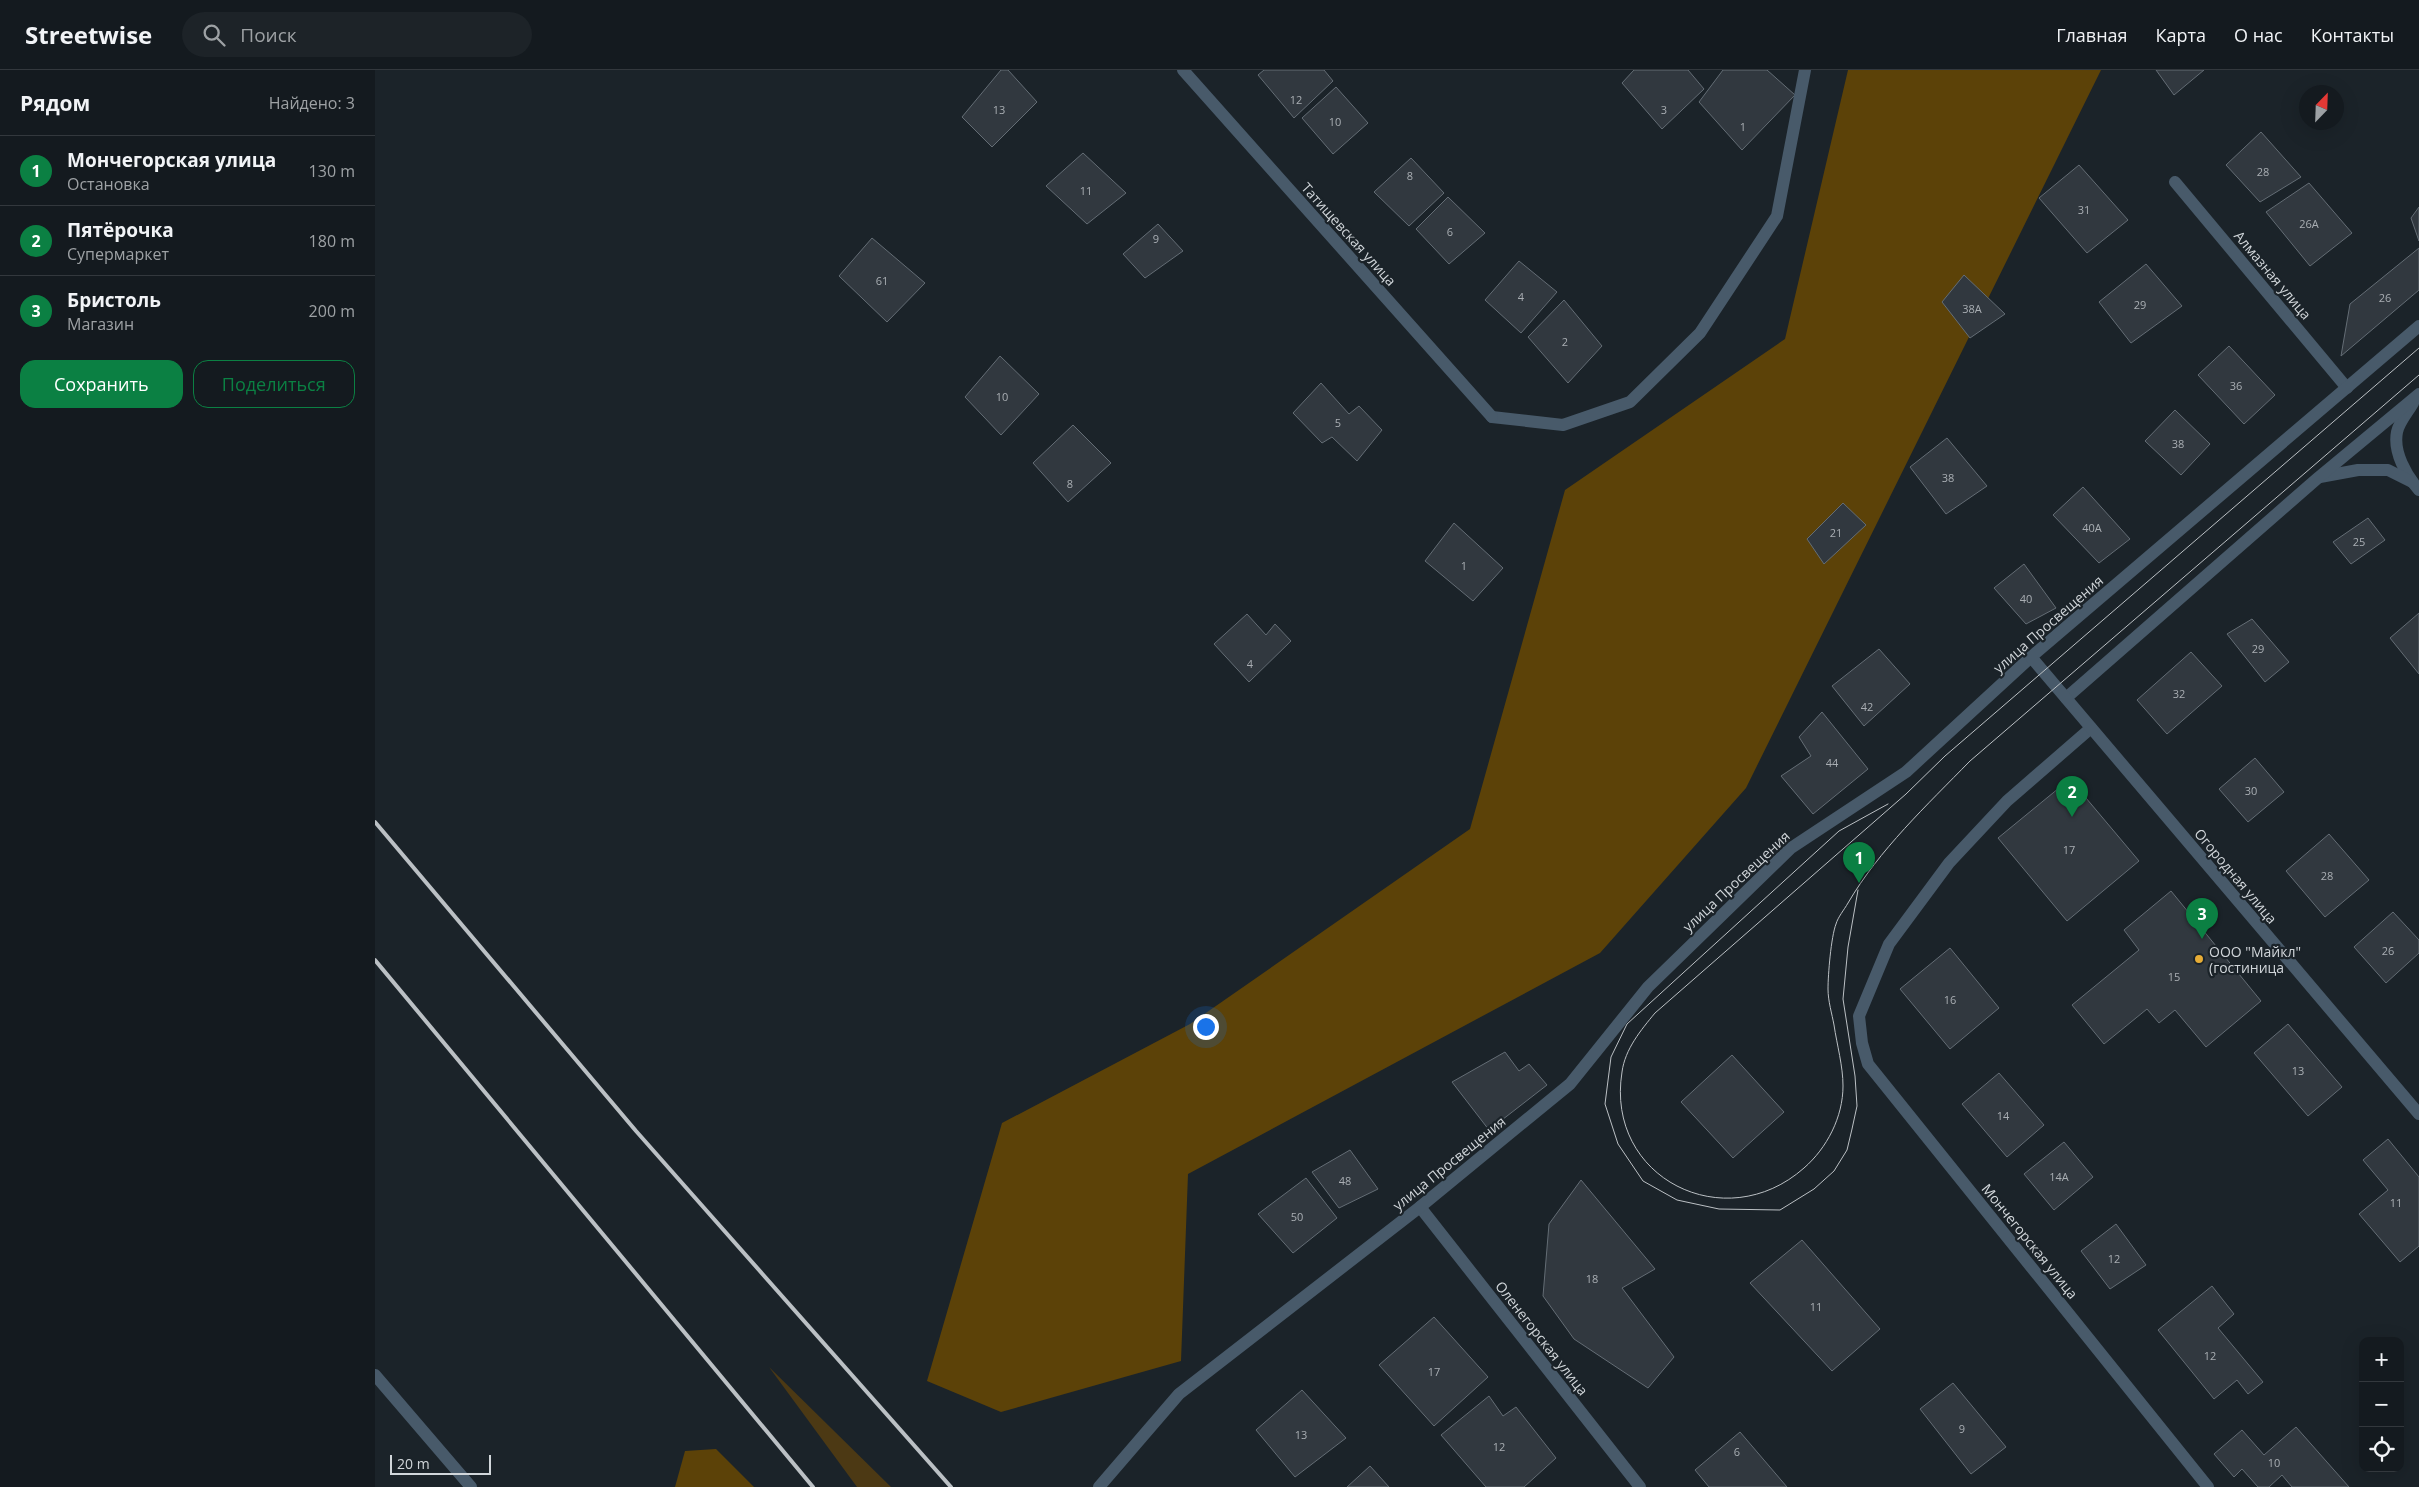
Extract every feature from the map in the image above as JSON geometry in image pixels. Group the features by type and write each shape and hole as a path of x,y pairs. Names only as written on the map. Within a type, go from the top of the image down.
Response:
{"street":[{"name":"Татищевская улица","path":"1183,70 1492,417 1563,425 1630,402 1700,333 1777,216 1805,70"},
{"name":"Алмазная улица","path":"2175,182 2347,388"},
{"name":"улица Просвещения","path":"1099,1487 1179,1394 1420,1207 1570,1084 1648,987 1791,848 1906,772 2031,657 2419,326"},
{"path":"2066,698 2319,477 2418,394"},
{"path":"2415,486 2396,450 2397,430 2418,394"},
{"path":"2319,477 2358,470 2388,470 2415,486"},
{"name":"Огородная улица","path":"2031,657 2419,1114"},
{"name":"Мончегорская улица","path":"2091,728 2007,801 1949,863 1894,937 1889,944 1859,1016 1862,1043 1868,1064 2208,1487"},
{"name":"Оленегорская улица","path":"1420,1207 1640,1487"},
{"path":"375,1375 471,1487"}],"shaded area":[{"path":"1848,70 2101,70 1746,788 1600,953 1188,1174 1181,1361 1001,1412 927,1381 1002,1123 1190,1024 1470,829 1565,490 1785,339"},
{"path":"769,1367 891,1487 857,1487"},
{"path":"716,1449 754,1487 675,1487 685,1451"}],"building":[{"path":"1001,70 1008,70 1037,102 992,147 962,117"},
{"path":"1264,70 1324,70 1333,81 1294,118 1258,75"},
{"path":"1634,70 1688,70 1704,89 1662,129 1622,83"},
{"path":"1723,70 1767,70 1795,95 1742,150 1699,102"},
{"path":"2156,70 2204,70 2174,95"},
{"path":"1336,87 1368,123 1333,154 1302,118"},
{"path":"2261,132 2301,177 2260,202 2226,165"},
{"path":"1083,153 1126,193 1087,224 1046,186"},
{"path":"1411,158 1444,193 1409,226 1374,192"},
{"path":"2079,165 2128,220 2087,253 2039,198"},
{"path":"2309,183 2352,233 2310,266 2266,212"},
{"path":"1448,197 1485,233 1449,264 1416,229"},
{"path":"2419,207 2419,241 2411,218"},
{"path":"1158,224 1183,251 1145,278 1123,254"},
{"path":"872,238 925,283 887,322 839,276"},
{"path":"2419,248 2419,290 2341,356 2350,304"},
{"path":"1519,261 1557,292 1521,333 1485,300"},
{"path":"2146,264 2182,306 2131,343 2099,302"},
{"path":"1964,275 2005,314 1970,338 1942,302"},
{"path":"1564,300 1602,346 1568,383 1528,337"},
{"path":"2229,346 2275,395 2244,424 2198,375"},
{"path":"1000,356 1039,394 1001,435 965,397"},
{"path":"1321,383 1349,414 1359,406 1382,430 1357,461 1332,437 1322,443 1293,413"},
{"path":"2175,410 2210,444 2181,475 2145,441"},
{"path":"1073,425 1111,463 1068,502 1033,463"},
{"path":"1947,438 1987,486 1946,514 1910,467"},
{"path":"2083,487 2130,539 2099,563 2053,515"},
{"path":"1843,503 1866,525 1824,564 1807,539"},
{"path":"2368,518 2385,540 2351,564 2333,542"},
{"path":"1454,523 1503,568 1473,601 1425,561"},
{"path":"2024,564 2056,608 2026,624 1994,588"},
{"path":"2419,613 2419,674 2390,638"},
{"path":"1247,614 1266,635 1275,624 1291,641 1249,682 1214,644"},
{"path":"2252,619 2289,662 2265,682 2227,634"},
{"path":"1879,649 1910,684 1864,726 1832,686"},
{"path":"2191,652 2222,686 2167,734 2137,700"},
{"path":"1822,712 1868,769 1813,814 1781,776 1811,756 1799,737"},
{"path":"2255,758 2284,792 2248,822 2219,789"},
{"path":"2070,779 2139,861 2067,921 1998,838"},
{"path":"2329,834 2369,880 2325,917 2286,871"},
{"path":"2171,891 2261,1001 2206,1047 2175,1010 2159,1023 2147,1009 2104,1044 2072,1005 2139,950 2124,930"},
{"path":"2393,912 2419,940 2419,953 2386,983 2354,947"},
{"path":"1950,948 1999,1008 1950,1049 1900,989"},
{"path":"2288,1024 2342,1087 2308,1116 2254,1053"},
{"path":"1505,1052 1519,1071 1529,1064 1547,1085 1489,1130 1452,1082"},
{"path":"1732,1055 1784,1112 1733,1158 1681,1102"},
{"path":"1999,1073 2044,1125 2007,1157 1962,1104"},
{"path":"2388,1139 2419,1177 2419,1246 2400,1262 2359,1214 2388,1190 2363,1160"},
{"path":"2064,1142 2093,1177 2054,1210 2024,1174"},
{"path":"1350,1150 1378,1189 1339,1208 1312,1172"},
{"path":"1306,1178 1337,1218 1293,1253 1258,1214"},
{"path":"1581,1180 1655,1269 1622,1288 1674,1357 1648,1388 1574,1339 1543,1296 1549,1224"},
{"path":"2116,1224 2146,1265 2110,1289 2081,1251"},
{"path":"1802,1240 1880,1329 1832,1371 1750,1283"},
{"path":"2212,1286 2234,1314 2218,1328 2263,1382 2248,1394 2237,1380 2214,1399 2158,1330"},
{"path":"1434,1317 1488,1377 1434,1426 1379,1365"},
{"path":"1953,1383 2006,1447 1971,1474 1920,1409"},
{"path":"1302,1390 1346,1438 1295,1477 1256,1430"},
{"path":"1489,1396 1503,1416 1516,1407 1556,1458 1524,1487 1486,1487 1441,1435"},
{"path":"2296,1427 2349,1487 2292,1487 2282,1475 2269,1487 2258,1487 2242,1469 2234,1477 2214,1454 2242,1430 2264,1455"},
{"path":"1740,1432 1787,1487 1709,1487 1695,1470"},
{"path":"1370,1466 1389,1487 1347,1487"}],"tram line":[{"path":"2419,348 1945,756 1906,794 1655,1013 1639,1033 1626,1055 1622,1072 1622,1109 1632,1142 1651,1167 1677,1186 1707,1196 1740,1197 1773,1188 1804,1168 1812,1160 1832,1131 1837,1120 1842,1098 1842,1071 1828,994 1829,966 1837,921 1860,883 1889,846 1970,761 2419,375"},
{"path":"1858,890 1848,947 1843,999 1855,1076 1857,1106 1847,1150 1834,1171 1814,1189 1780,1210 1719,1209 1677,1200 1643,1181 1618,1144 1605,1104 1611,1057 1627,1024 1839,831 1888,804"}],"railway":[{"path":"375,822 636,1131 951,1487"},
{"path":"375,960 813,1487"}],"place":[{"name":"Пятёрочка","path":"2072,817"},
{"name":"Мончегорская улица","path":"1859,883"},
{"name":"Бристоль","path":"2202,939"},
{"name":"ООО \"Майкл\" (гостиница","path":"2199,959"}]}
